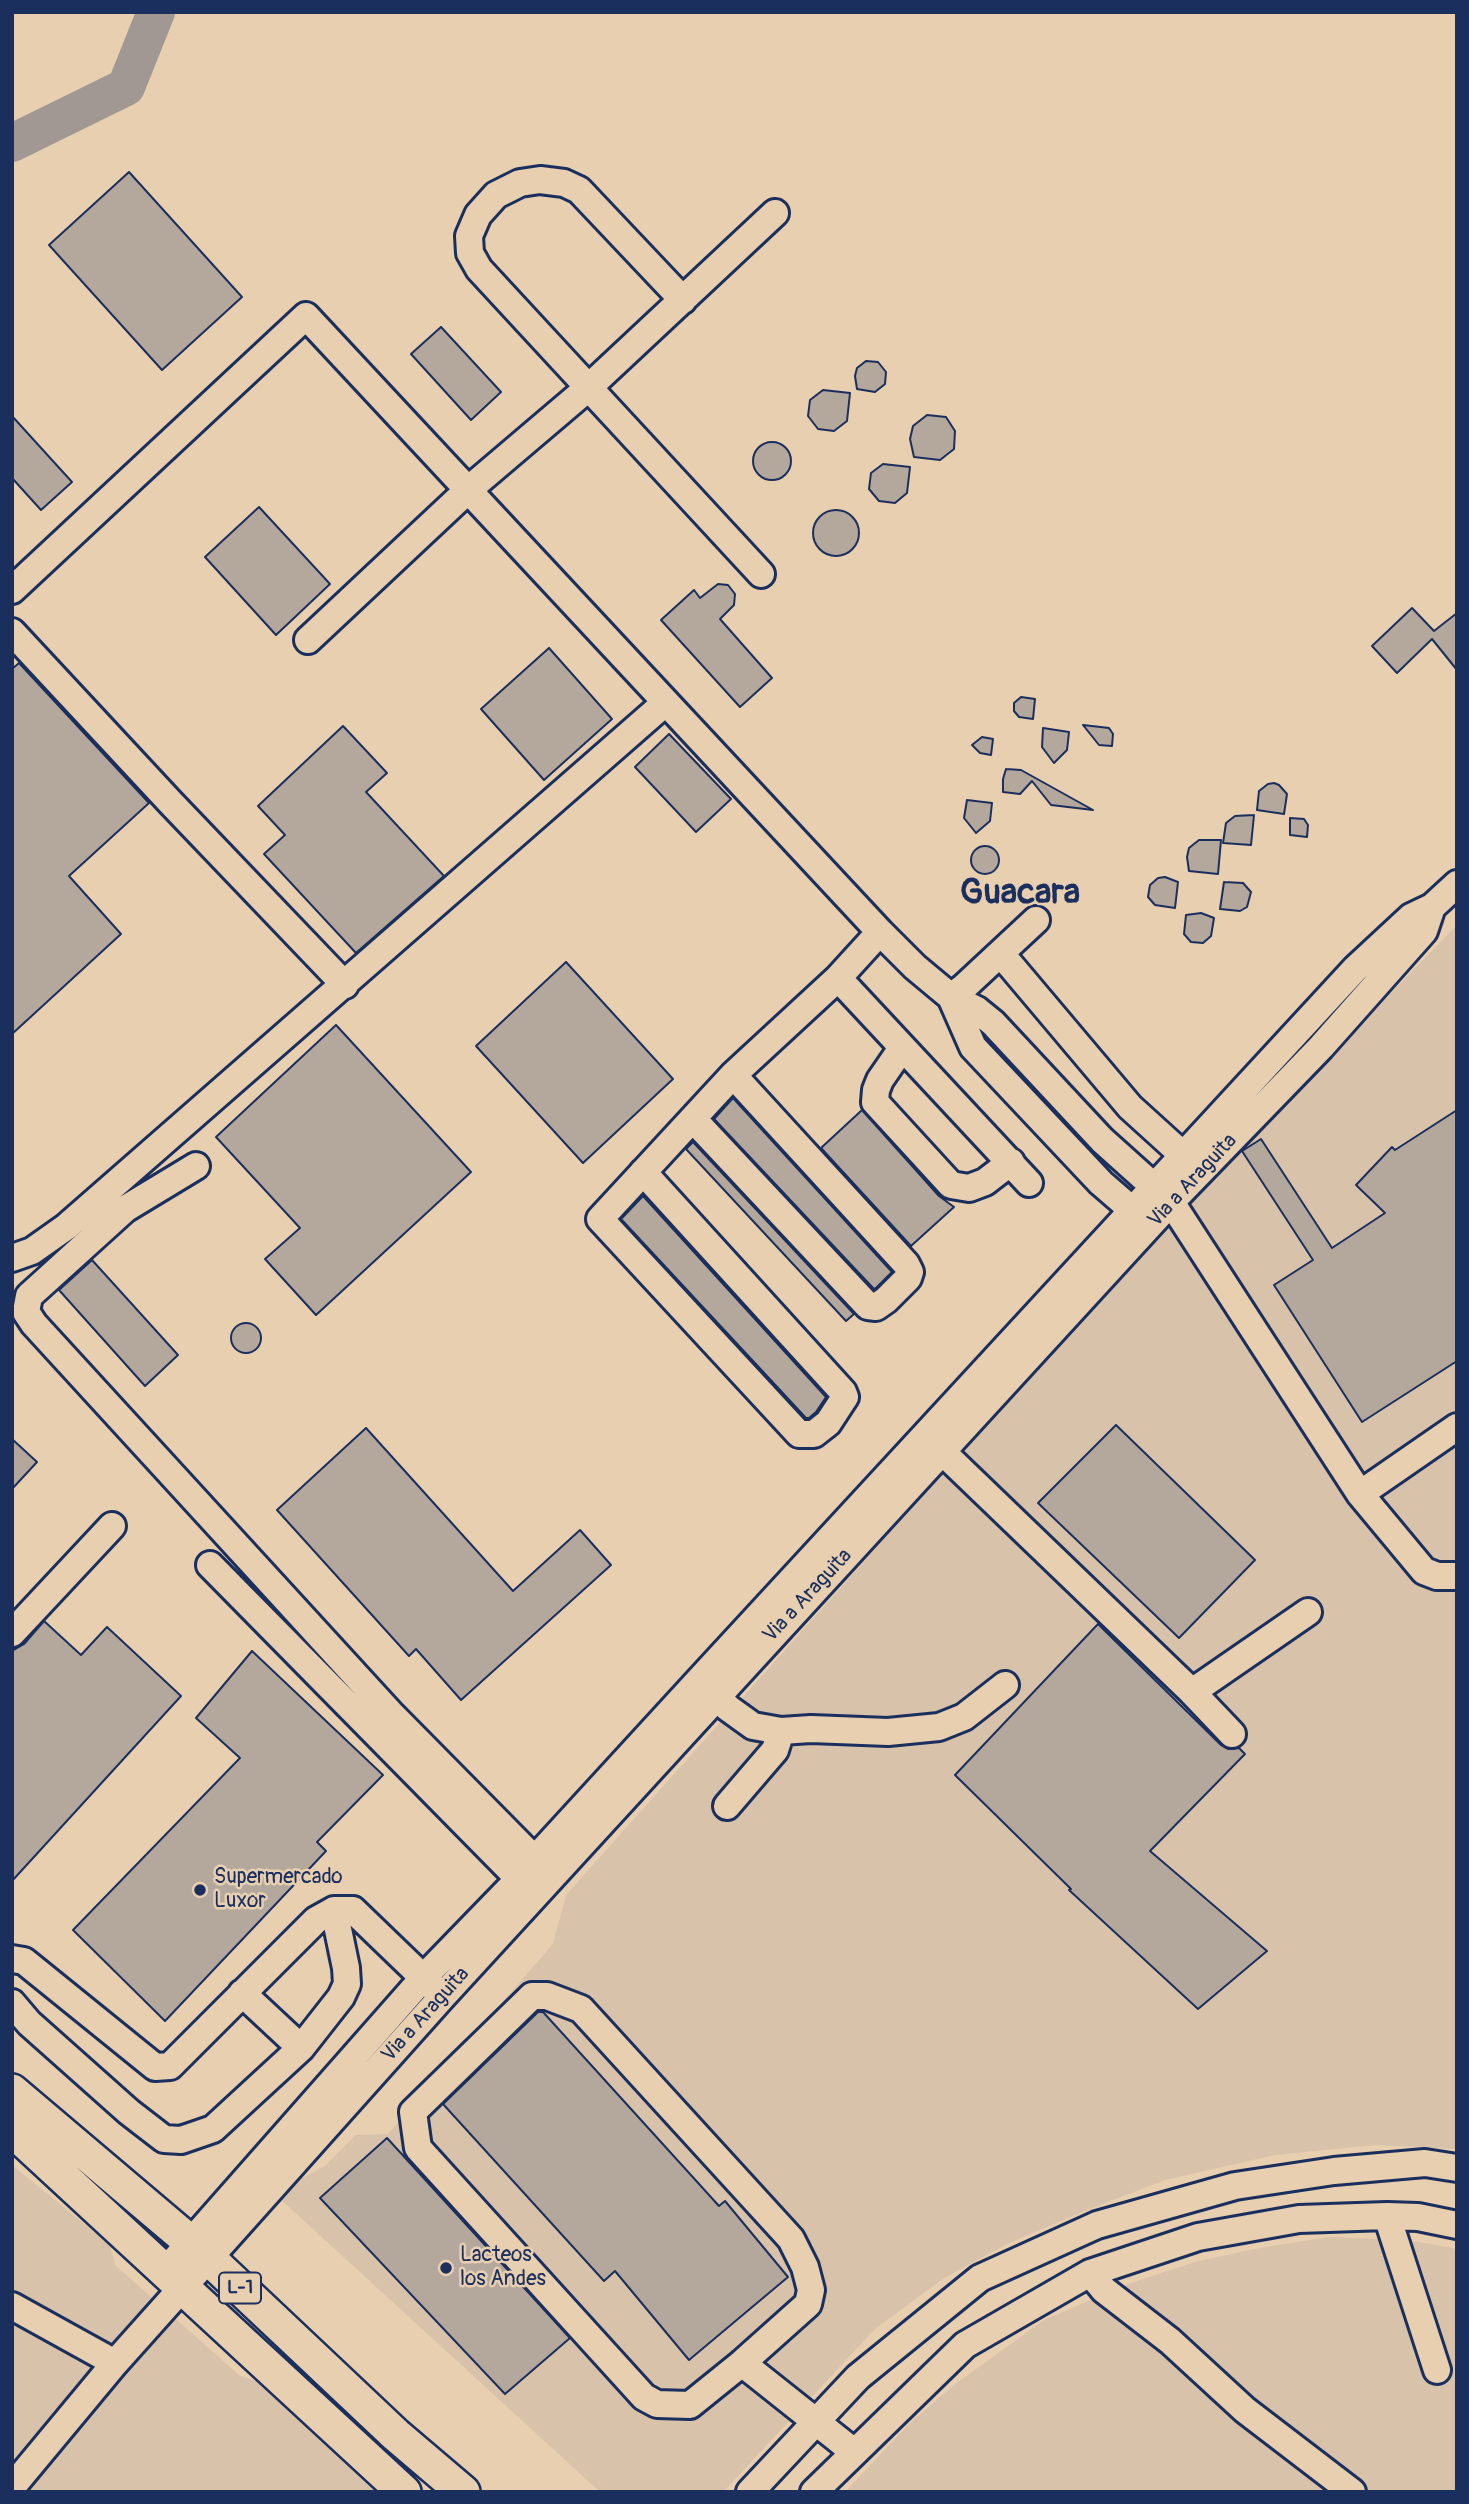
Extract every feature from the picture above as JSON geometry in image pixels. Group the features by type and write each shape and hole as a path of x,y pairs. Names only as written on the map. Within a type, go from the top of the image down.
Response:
{"main road":[{"name":"L-1","path":"12,2091 200,2251 396,2435 463,2492"},
{"name":"L-1","path":"12,2130 404,2492"}],"street":[{"path":"683,300 579,190 564,183 540,180 520,183 496,195 478,215 469,236 470,253 479,270 761,574"},
{"path":"308,640 468,490 588,388 775,213"},
{"path":"12,590 306,316 880,932 915,967 951,997 976,1010 993,1023 1102,1140 1163,1195 1360,1494 1424,1571 1437,1576 1457,1576"},
{"path":"12,632 345,985"},
{"path":"12,1258 32,1251 66,1227 665,703"},
{"name":"Via a Araguita","path":"12,2487 115,2363 174,2280 442,1997 536,1877 1192,1164 1355,969 1411,917 1432,907 1457,884"},
{"path":"951,997 1035,920"},
{"path":"643,1172 843,1392 845,1397 828,1423 814,1434 799,1434 600,1219 643,1172 693,1119 733,1074 838,978 880,932"},
{"path":"1001,954 1130,1107 1192,1164"},
{"path":"838,978 1029,1183"},
{"path":"951,997 973,1047 1079,1160 1142,1218"},
{"path":"902,1048 880,1080 875,1102 951,1185 969,1188 985,1181 1011,1162"},
{"path":"693,1119 868,1306 876,1307 886,1300 908,1278 910,1272 906,1264 733,1074"},
{"path":"196,1167 125,1209 29,1297 26,1312 34,1324 392,1715 536,1877"},
{"path":"1360,1494 1457,1427"},
{"path":"934,1443 1192,1692 1232,1734"},
{"path":"12,1633 113,1526"},
{"path":"210,1565 536,1877"},
{"path":"1192,1692 1308,1612"},
{"path":"708,1687 728,1708 753,1726 781,1731 811,1729 888,1732 939,1727 964,1717 1004,1685"},
{"path":"727,1806 775,1750 781,1731"},
{"name":"Via a Araguita","path":"200,2251 424,1977 536,1877"},
{"path":"12,2003 29,2024 129,2112 164,2139 181,2140 212,2129 302,2048 341,1997 347,1984 346,1968 334,1910"},
{"path":"12,1959 24,1961 155,2067 170,2066 316,1920 334,1910 353,1910 442,1997"},
{"path":"242,1993 302,2048"},
{"path":"531,1996 547,1996 580,2009 791,2239 806,2267 811,2290 808,2304 742,2363 690,2405 657,2404 644,2397 418,2148 414,2112 531,1996"},
{"path":"750,2492 858,2377 980,2278 1097,2225 1235,2186 1334,2171 1425,2163 1457,2168"},
{"path":"1387,2216 1437,2370"},
{"path":"814,2492 965,2345 1090,2273 1198,2237 1299,2219 1418,2217 1457,2225"},
{"path":"1090,2273 1104,2290 1170,2341 1245,2410 1352,2492"},
{"path":"12,2306 115,2363"},
{"path":"742,2363 855,2452"}],"shaded area":[{"path":"1457,925 1457,2149 1374,2145 1275,2155 1165,2180 1087,2210 1009,2243 944,2278 875,2329 723,2492 600,2492 278,2197 289,2185 325,2166 356,2135 388,2134 553,1944 566,1895 1161,1229"},
{"path":"12,2165 110,2245 115,2265 239,2375 264,2384 383,2492 12,2492"},
{"path":"1329,2237 1407,2240 1457,2251 1457,2492 845,2492 911,2422 954,2385 1044,2320 1128,2284 1198,2261"}],"building":[{"path":"129,172 242,297 162,370 49,245"},
{"path":"441,327 501,392 471,420 411,354"},
{"path":"866,361 878,362 886,372 885,384 875,392 857,389 857,368"},
{"path":"823,390 850,393 847,421 834,431 818,429 808,416 810,400"},
{"path":"927,415 946,417 955,431 954,449 940,460 914,457 910,439 913,426"},
{"path":"12,416 72,482 41,510 12,478"},
{"path":"772,442 785,448 791,461 785,474 772,480 759,474 753,461 759,448"},
{"path":"883,464 910,467 907,493 895,503 879,501 869,489 871,473"},
{"path":"259,507 330,584 276,635 205,557"},
{"path":"836,510 852,517 859,533 852,549 836,556 820,549 813,533 820,517"},
{"path":"718,584 728,585 735,594 734,605 720,619 772,678 740,707 661,620 694,590 700,598"},
{"path":"1412,608 1434,631 1457,613 1457,670 1432,639 1397,673 1372,646"},
{"path":"549,648 612,719 544,780 481,709"},
{"path":"19,663 149,803 69,876 121,934 12,1034 12,669"},
{"path":"1021,697 1035,699 1033,719 1019,717 1014,711 1014,703"},
{"path":"1083,725 1109,728 1113,734 1112,746 1099,745"},
{"path":"343,726 387,773 366,792 444,876 356,953 264,854 285,835 258,806"},
{"path":"1043,728 1069,732 1067,750 1054,763 1042,747"},
{"path":"669,734 731,799 696,832 635,767"},
{"path":"982,737 993,739 991,755 980,753 972,745"},
{"path":"1006,769 1021,770 1093,810 1051,805 1032,781 1020,794 1003,792"},
{"path":"1274,783 1287,794 1284,814 1257,810 1259,791"},
{"path":"967,800 992,803 990,821 976,833 964,818"},
{"path":"1254,815 1251,845 1223,843 1226,823 1235,816"},
{"path":"1290,818 1304,819 1308,825 1307,837 1290,835"},
{"path":"1199,840 1221,840 1218,874 1189,871 1189,848"},
{"path":"985,846 995,850 999,860 995,870 985,874 975,870 971,860 975,850"},
{"path":"1165,877 1178,882 1175,908 1155,905 1148,897 1150,885 1158,878"},
{"path":"1224,882 1243,883 1251,892 1247,907 1240,911 1220,909"},
{"path":"1201,913 1214,918 1211,936 1203,943 1191,942 1184,934 1186,915"},
{"path":"566,962 673,1079 583,1163 476,1046"},
{"path":"336,1025 471,1172 316,1315 265,1259 300,1228 216,1137"},
{"path":"733,1098 892,1272 876,1288 874,1289 714,1119"},
{"path":"862,1110 939,1196 954,1207 911,1246 821,1148"},
{"path":"1457,1110 1457,1361 1362,1422 1274,1285 1313,1260 1242,1151 1261,1139 1332,1248 1385,1213 1356,1185 1392,1147 1395,1150"},
{"path":"693,1142 854,1314 846,1321 686,1149"},
{"path":"643,1196 826,1397 809,1418 806,1418 621,1219"},
{"path":"92,1260 178,1355 145,1386 59,1290"},
{"path":"246,1323 257,1327 261,1338 257,1349 246,1353 235,1349 231,1338 235,1327"},
{"path":"1116,1425 1255,1560 1179,1638 1038,1503"},
{"path":"366,1428 513,1591 580,1530 611,1565 461,1700 416,1649 409,1656 277,1510"},
{"path":"12,1439 37,1462 12,1489"},
{"path":"44,1621 81,1655 107,1627 181,1696 12,1881 12,1651 24,1644"},
{"path":"1098,1624 1221,1745 1228,1749 1239,1748 1245,1754 1150,1851 1267,1951 1198,2009 1069,1890 1071,1889 955,1775"},
{"name":"Supermercado Luxor","path":"252,1651 383,1775 317,1842 326,1851 165,2021 73,1930 240,1758 196,1718"},
{"path":"538,2012 543,2012 719,2206 725,2201 788,2277 689,2360 615,2271 604,2281 443,2104"},
{"name":"Lacteos los Andes","path":"387,2138 570,2338 505,2394 320,2198"}],"waterway":[{"path":"12,143 126,87 156,12"}],"place":[{"name":"Supermercado Luxor","path":"200,1890"},
{"name":"Lacteos los Andes","path":"446,2268"}],"district":[{"name":"Guacara","path":"1020,894"}]}
